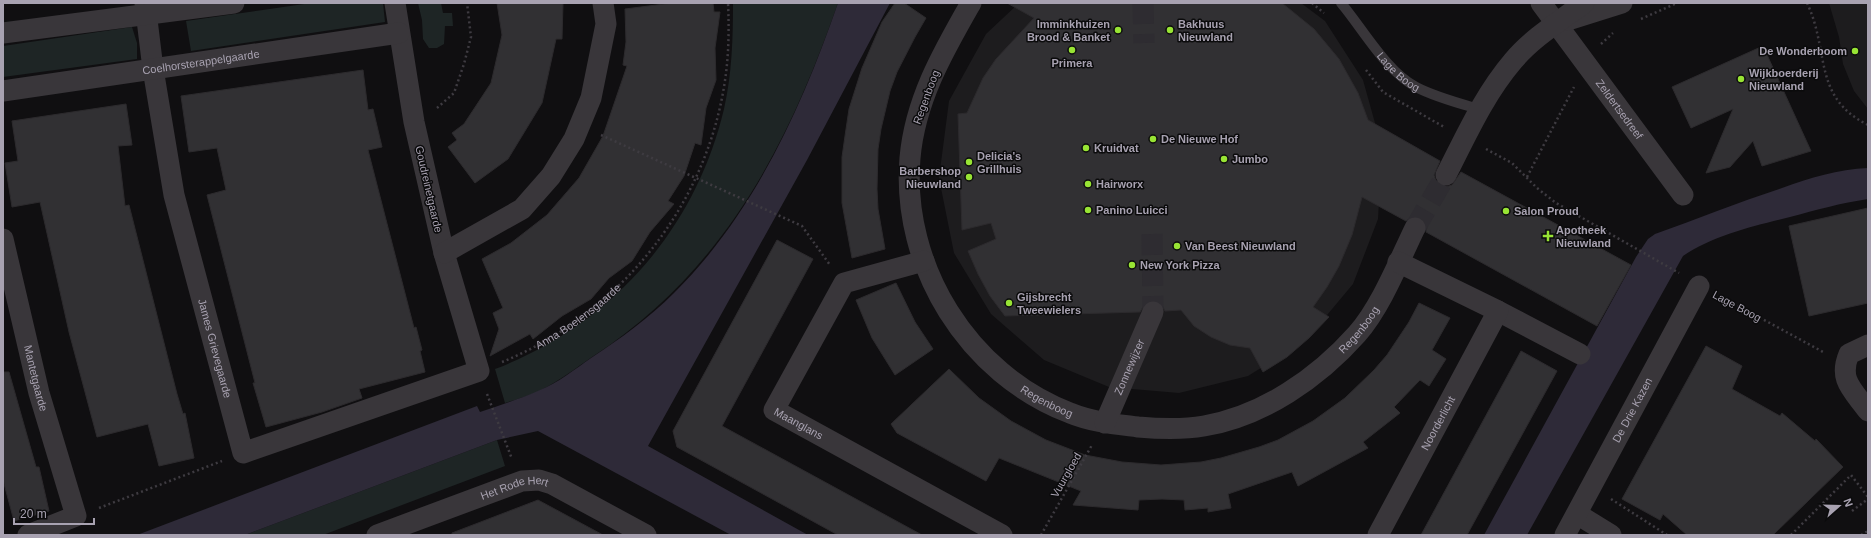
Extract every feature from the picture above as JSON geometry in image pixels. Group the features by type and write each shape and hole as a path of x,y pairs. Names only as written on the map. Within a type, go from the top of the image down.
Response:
{"street":[{"path":"3,33 146,9 234,3"},
{"name":"Goudreinetgaarde","path":"395,3 414,122 444,253 479,371"},
{"path":"444,253 522,209 551,176 574,140 591,98 606,24 603,3"},
{"name":"Regenboog","path":"971,3 943,52 928,84 916,120 910,159 912,206 918,245 941,298 960,329 974,347 995,368 1044,401 1069,413 1105,423 1154,428 1203,426 1234,418 1283,395 1318,372 1356,335 1371,315 1415,228"},
{"name":"Zeldertsedreef","path":"1541,3 1683,195"},
{"path":"1446,175 1479,109 1513,60 1532,42 1584,3"},
{"path":"1556,23 1622,3"},
{"name":"James Grievegaarde","path":"146,9 174,195 243,452"},
{"name":"Coelhorsterappelgaarde","path":"3,91 399,33"},
{"name":"Mantetgaarde","path":"3,239 39,393 76,516"},
{"path":"844,283 924,261"},
{"path":"1398,262 1498,311 1580,354"},
{"name":"Maanglans","path":"844,283 774,410 1002,535"},
{"name":"De Drie Kazen","path":"1565,535 1591,488 1695,283"},
{"name":"Noorderlicht","path":"1378,535 1498,311"},
{"name":"Zonnewijzer","path":"1105,423 1153,312"},
{"path":"1868,345 1849,354 1845,364 1845,378 1868,411"},
{"path":"243,452 479,371"},
{"name":"Het Rode Hert","path":"377,535 522,481 539,480 552,484 646,535"},
{"path":"1577,514 1611,535"},
{"path":"28,535 76,516"}],"lane":[{"name":"Lage Boog","path":"1341,3 1359,24 1387,63 1400,76 1415,87 1479,109"}],"path":[{"path":"414,122 436,109 454,93 471,37 467,3"},
{"name":"Anna Boelensgaarde","path":"479,371 541,344 574,323 606,299 634,272 659,241 681,208 697,178 712,140 726,72 729,38 728,3"},
{"path":"1808,3 1816,25 1827,83 1841,107 1853,117 1868,125"},
{"path":"580,126 802,226 844,283"},
{"name":"Lage Boog","path":"1630,246 1845,364"},
{"path":"492,406 506,447"},
{"name":"Vuurgloed","path":"1040,535 1105,423"},
{"path":"76,516 243,452"},
{"path":"1791,535 1851,475 1868,498 1852,510"},
{"path":"1591,488 1628,509 1668,535"},
{"path":"1861,535 1868,531"}],"shaded area":[{"path":"311,3 383,3 385,22 191,51 186,21"},
{"path":"418,3 441,3 443,13 452,13 453,26 445,26 444,44 437,48 429,48 423,39 422,20"},
{"path":"733,3 838,3 797,107 773,155 745,202 714,245 679,286 638,323 554,383 528,396 505,403 495,369 537,350 576,326 611,299 642,268 670,233 692,194 711,153 724,109 732,56"},
{"path":"838,3 890,3 807,160 648,446 808,535 731,535 538,431 497,440 245,535 137,535 477,406 480,412 547,387 560,380 634,328 674,293 703,262 752,194 791,120 824,42"},
{"path":"1019,3 1301,3 1325,21 1363,80 1382,148 1378,219 1353,284 1307,339 1248,376 1179,393 1109,387 1044,360 991,314 954,253 939,178 949,101 986,34"},
{"name":"De Wonderboom","path":"1829,3 1868,3 1868,109 1854,91 1843,64 1839,37"},
{"path":"132,27 137,43 137,59 3,77 3,46"},
{"path":"1868,168 1868,199 1829,207 1734,232 1708,242 1683,256 1527,535 1484,535 1636,257 1648,239 1655,234 1803,181 1835,172"},
{"path":"497,440 505,466 323,535 245,535"}],"building":[{"path":"497,3 563,3 562,39 556,39 542,103 508,159 475,183 448,147 457,140 452,133 464,124 491,83 502,35"},
{"path":"672,3 713,3 714,12 720,12 715,48 716,80 706,108 701,145 695,143 684,176 668,201 674,204 650,232 632,261 609,278 591,299 562,316 533,339 530,334 490,356 499,329 493,313 503,308 482,259 511,243 547,215 579,178 603,136 627,66 623,65 626,42 625,9"},
{"path":"895,3 904,3 926,18 897,72 890,91 881,129 878,149 877,189 878,209 885,249 852,258 842,203 842,157 849,109 862,68 882,22"},
{"path":"1007,3 1282,3 1314,29 1339,59 1358,93 1368,120 1440,161 1434,175 1436,181 1440,185 1446,187 1452,185 1461,172 1631,265 1597,326 1426,232 1427,227 1425,222 1420,217 1414,216 1406,221 1362,197 1352,235 1339,266 1313,307 1329,317 1309,338 1287,357 1263,372 1250,348 1230,345 1211,337 1194,326 1181,310 1165,311 1162,305 1157,301 1152,300 1146,302 1140,312 1005,316 990,296 968,251 996,239 991,223 962,230 958,114 967,113 983,78 996,59 1034,18"},
{"path":"1763,46 1811,151 1762,166 1753,141 1730,167 1706,173 1733,109 1691,128 1672,87"},
{"path":"363,70 368,110 373,109 382,147 368,150 414,328 416,327 422,350 420,351 425,372 359,389 362,398 322,412 266,427 253,383 255,383 207,195 226,190 217,148 189,152 181,96"},
{"path":"126,104 132,145 118,146 125,206 129,205 177,394 183,414 185,413 194,458 159,466 148,424 97,437 69,332 40,202 12,207 5,163 18,161 12,121"},
{"path":"1868,208 1868,303 1809,316 1789,226"},
{"path":"777,240 813,259 722,426 922,535 838,535 677,447 673,431"},
{"path":"896,283 915,322 933,349 895,375 872,338 856,300"},
{"path":"1419,303 1450,318 1432,350 1446,359 1429,386 1420,380 1394,407 1400,413 1363,442 1368,448 1298,486 1292,472 1228,494 1231,508 1208,512 1208,508 1185,510 1184,500 1162,499 1139,500 1138,510 1073,505 1081,491 999,458 986,481 897,433 891,424 949,369 979,398 1011,421 1046,440 1085,455 1122,462 1161,465 1201,462 1221,458 1278,440 1313,421 1345,398 1387,355 1409,322"},
{"path":"1706,346 1742,366 1732,389 1780,416 1782,413 1815,441 1816,439 1843,467 1773,535 1687,535 1663,514 1660,520 1622,499"},
{"path":"1521,351 1557,371 1467,535 1421,535"},
{"path":"3,372 9,372 36,467 39,467 49,511 14,521 3,480"},
{"path":"538,500 603,535 452,535 452,533"}],"tunnel":[{"path":"1143,3 1144,43"},
{"path":"1415,228 1446,175"},
{"path":"1152,234 1153,312"}],"place":[{"name":"Imminkhuizen Brood & Banket","path":"1118,30"},
{"name":"Bakhuus Nieuwland","path":"1170,30"},
{"name":"Primera","path":"1072,50"},
{"name":"De Wonderboom","path":"1855,51"},
{"name":"Wijkboerderij Nieuwland","path":"1741,79"},
{"name":"De Nieuwe Hof","path":"1153,139"},
{"name":"Kruidvat","path":"1086,148"},
{"name":"Jumbo","path":"1224,159"},
{"name":"Delicia's Grillhuis","path":"969,162"},
{"name":"Barbershop Nieuwland","path":"969,177"},
{"name":"Hairworx","path":"1088,184"},
{"name":"Panino Luicci","path":"1088,210"},
{"name":"Salon Proud","path":"1506,211"},
{"name":"Apotheek Nieuwland","path":"1548,236"},
{"name":"Van Beest Nieuwland","path":"1177,246"},
{"name":"New York Pizza","path":"1132,265"},
{"name":"Gijsbrecht Tweewielers","path":"1009,303"}]}
